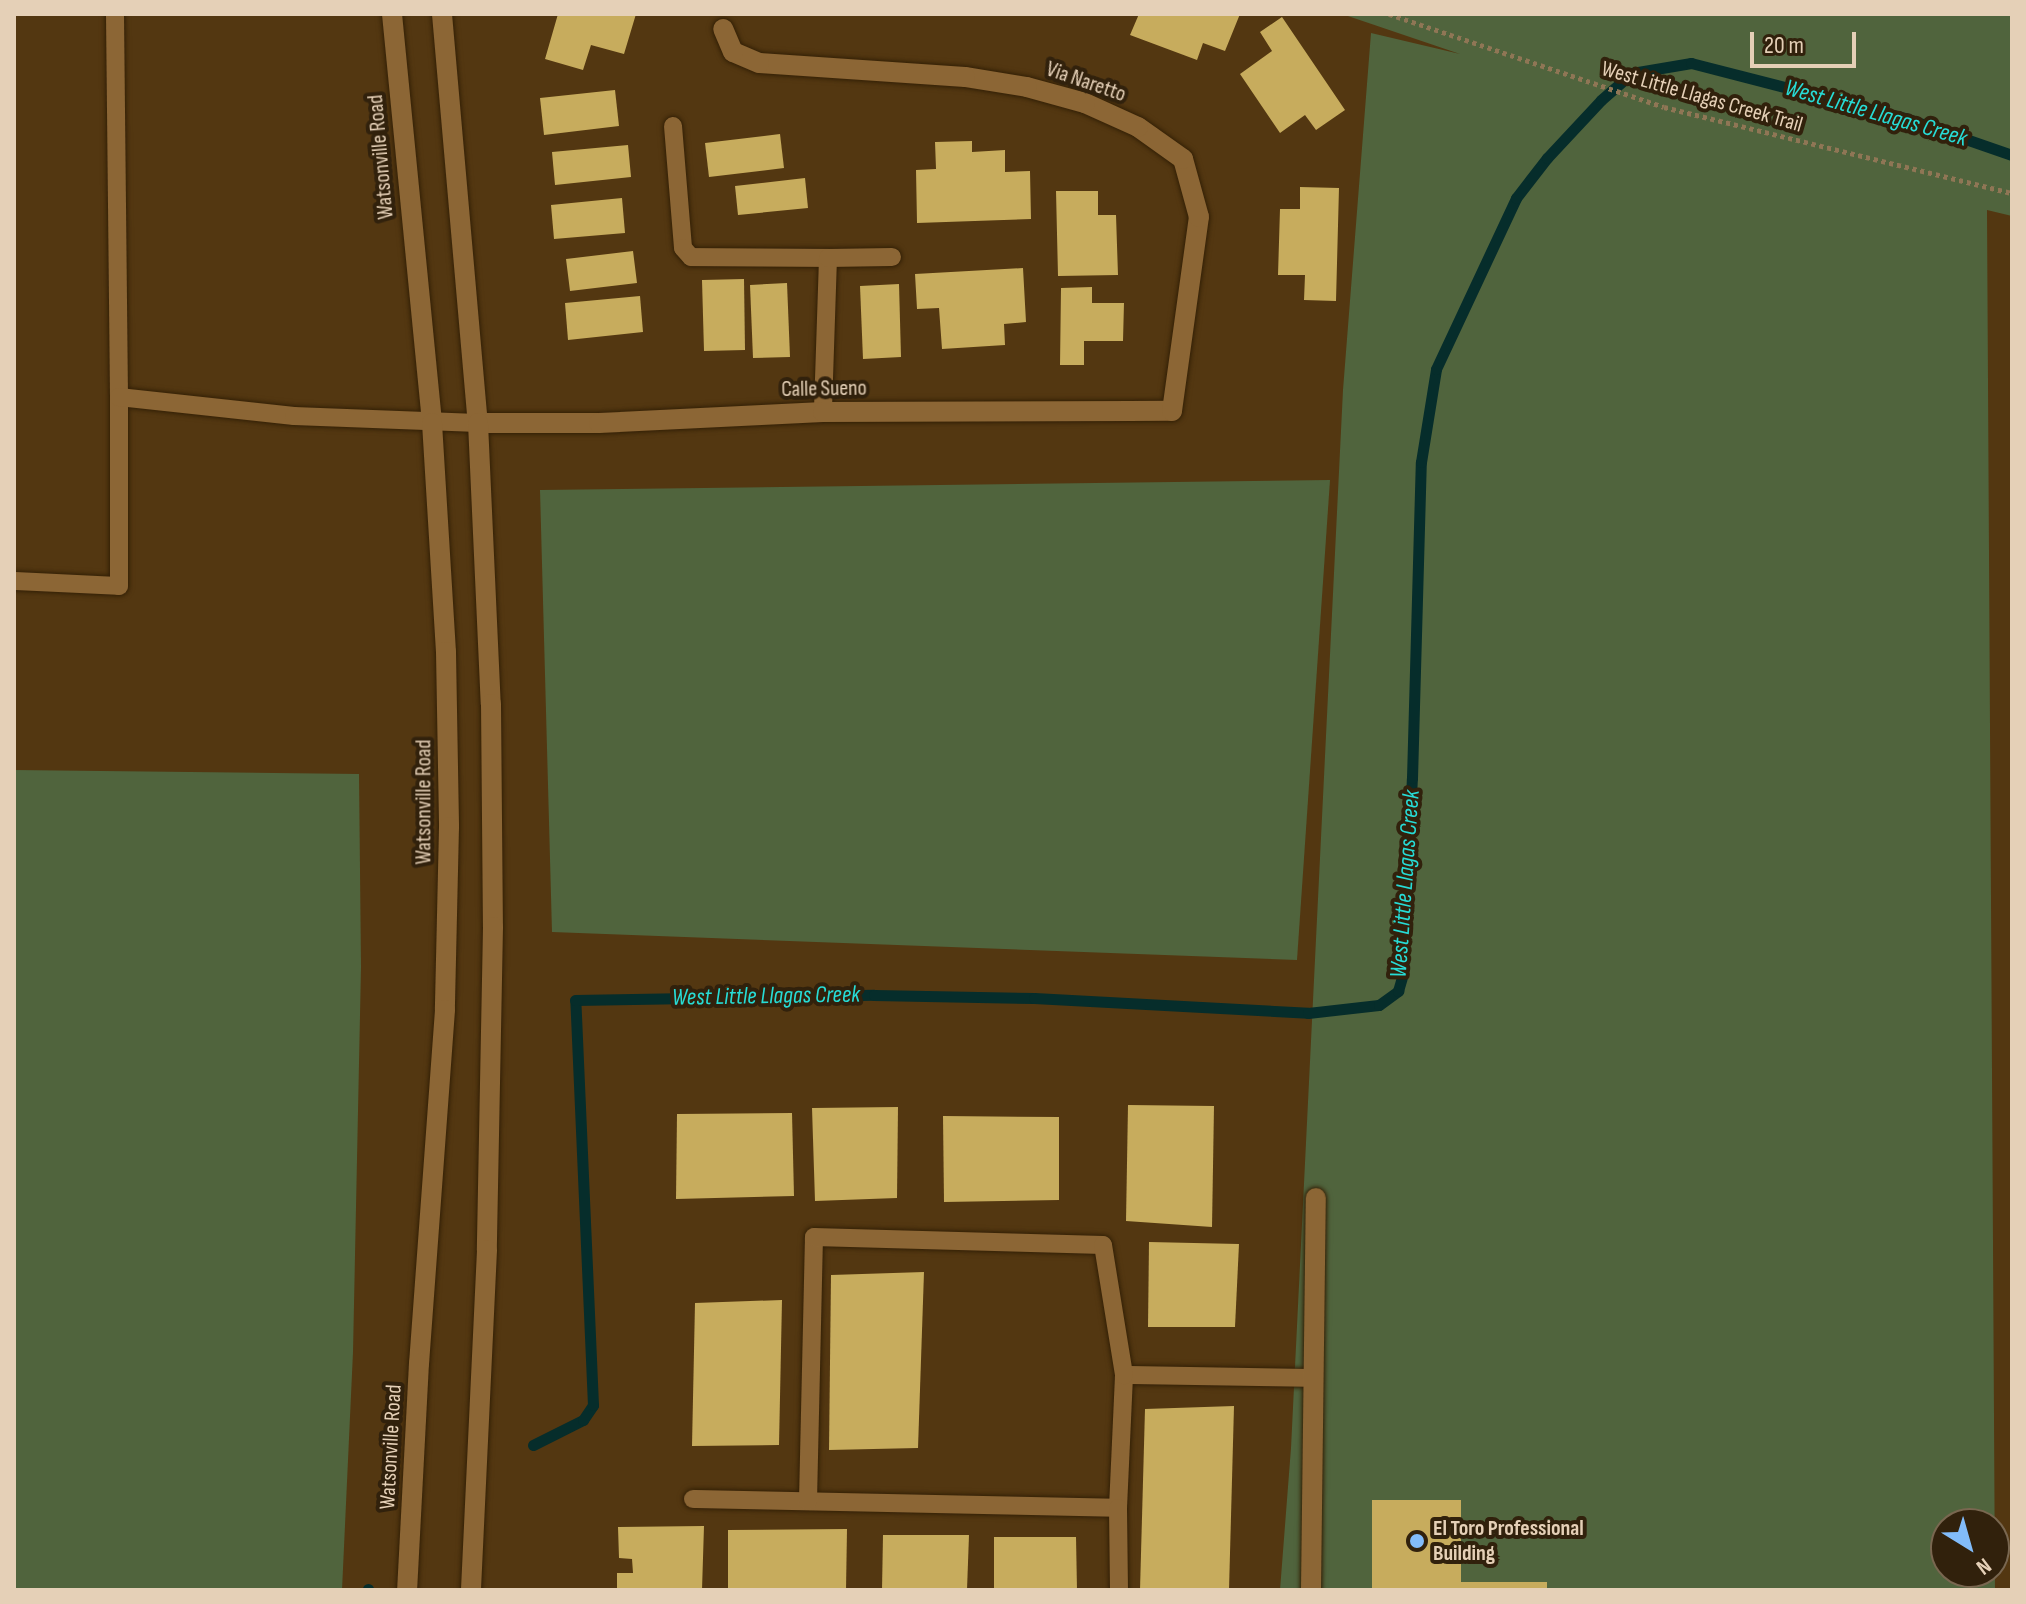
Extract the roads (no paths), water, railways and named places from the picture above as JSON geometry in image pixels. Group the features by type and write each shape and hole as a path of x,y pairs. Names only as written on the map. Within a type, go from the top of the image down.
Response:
{"main road":[{"name":"Watsonville Road","path":"392,14 432,423 446,652 448,857 445,1010 419,1363 407,1590"},
{"path":"442,14 478,423 491,704 493,927 487,1250 471,1590"},
{"name":"Via Naretto","path":"723,29 733,52 759,63 965,77 1027,87 1085,103 1138,127 1183,159 1199,217 1172,411"},
{"name":"Calle Sueno","path":"478,423 599,423 823,412 1172,411"},
{"path":"1311,1590 1316,1198"}],"lane":[{"path":"14,581 119,586 115,14"},
{"path":"673,126 683,248 691,257 892,257"},
{"path":"823,412 828,258"},
{"path":"119,397 294,416 478,423"},
{"path":"808,1501 814,1237 1103,1245 1124,1375 1118,1508 1119,1590"},
{"path":"1124,1375 1314,1378"},
{"path":"693,1499 1118,1508"}],"waterway":[{"name":"West Little Llagas Creek","path":"533,1445 583,1420 593,1405 575,1000 874,995 1034,998 1308,1013 1379,1005 1398,991 1403,974 1412,778 1421,462 1436,369 1516,198 1547,158 1601,100 1632,73 1691,63 1905,118 2012,155"}],"place":[{"name":"El Toro Professional Building","path":"1417,1541"}]}
